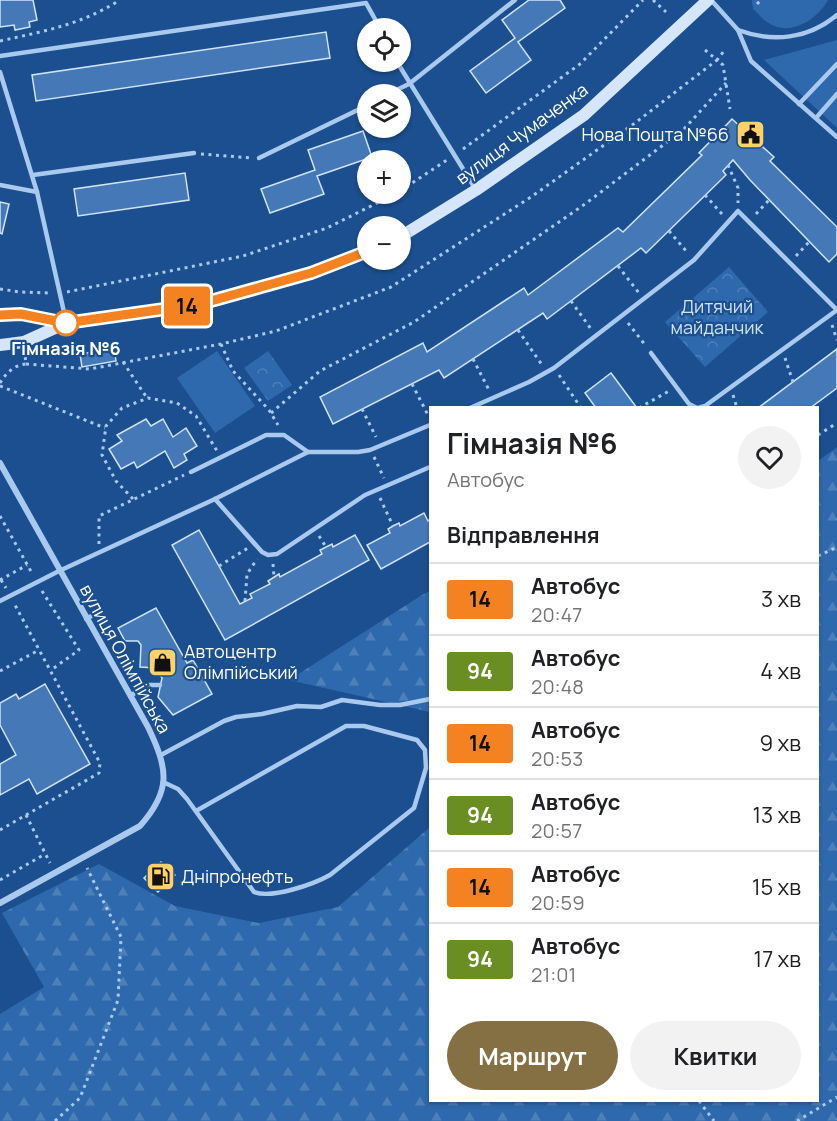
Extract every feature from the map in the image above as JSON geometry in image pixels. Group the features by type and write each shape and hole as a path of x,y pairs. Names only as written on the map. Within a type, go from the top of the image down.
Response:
{"street":[{"name":"вулиця Чумаченка","path":"411,230 476,190 584,115 710,0"},
{"path":"0,345 24,342 66,323 200,304 311,273 357,255"},
{"path":"0,315 21,314 66,323"},
{"name":"вулиця Олімпійська","path":"0,463 130,696 161,755 164,772 155,809 140,826 0,903"}],"lane":[{"path":"403,72 410,84 515,0"},
{"path":"710,0 738,30 751,61 837,138"},
{"path":"0,56 366,3 374,18"},
{"path":"738,30 756,36 783,38 806,34 828,23 837,15"},
{"path":"800,104 837,64"},
{"path":"0,72 33,175 66,323"},
{"path":"411,86 476,190"},
{"path":"816,118 837,94"},
{"path":"259,158 357,110"},
{"path":"33,175 194,153"},
{"path":"0,185 37,192"},
{"path":"475,406 554,368 694,261 738,211 837,310 705,406"},
{"path":"651,352 689,404 694,406"},
{"path":"0,601 59,571 215,499 308,452 370,450 429,425"},
{"path":"191,472 266,435 284,435 308,452"},
{"path":"215,499 262,552 268,555 277,554 365,495 429,467"},
{"path":"86,619 99,612"},
{"path":"130,696 148,685 160,685"},
{"path":"161,755 224,721 236,717 297,706 321,707 342,700 400,705 429,699"},
{"path":"163,782 178,789 254,892 270,894 319,882 414,808 426,768 425,750 417,740 364,726 346,726 196,811"}],"path":[{"path":"0,41 64,27 101,12 120,0"},
{"path":"411,184 580,64 643,0"},
{"path":"653,0 666,12"},
{"path":"757,4 761,0"},
{"path":"705,50 723,65 730,109"},
{"path":"105,428 0,384 7,372 20,365 90,369 276,331 391,287 531,197 635,123 717,60 724,51"},
{"path":"271,413 320,371 414,322 585,204 683,130 726,83"},
{"path":"194,153 259,158"},
{"path":"728,165 738,188 738,211"},
{"path":"705,195 729,222"},
{"path":"748,222 769,200"},
{"path":"0,289 60,293 243,256 327,228 375,204"},
{"path":"669,231 694,261"},
{"path":"790,263 809,242"},
{"path":"618,266 644,300"},
{"path":"571,301 597,336"},
{"path":"623,316 651,352"},
{"path":"829,316 837,340"},
{"path":"518,330 547,372"},
{"path":"221,344 233,371 271,413 284,435"},
{"path":"782,350 793,382"},
{"path":"25,354 26,364"},
{"path":"473,359 493,398"},
{"path":"123,362 148,398"},
{"path":"554,368 580,406"},
{"path":"412,384 429,418"},
{"path":"643,406 676,387"},
{"path":"133,499 116,481 102,455 105,428 122,408 148,398 177,403 196,416 221,457"},
{"path":"362,409 380,446"},
{"path":"819,434 837,423"},
{"path":"370,450 388,485"},
{"path":"99,553 99,516 191,472"},
{"path":"376,490 393,526"},
{"path":"0,516 79,650 51,670"},
{"path":"219,566 254,544"},
{"path":"819,556 837,547"},
{"path":"245,602 247,574 262,552"},
{"path":"0,581 27,565"},
{"path":"0,830 99,773 100,763 15,604"},
{"path":"0,671 39,650"},
{"path":"26,815 55,873"},
{"path":"0,880 45,854"},
{"path":"55,1121 80,1098 118,1000 121,937 82,858"},
{"path":"797,1121 837,1097"},
{"path":"700,1102 714,1121"}],"green space":[{"path":"752,0 828,0 810,20 784,28 763,19 753,9"},
{"path":"837,40 837,128 764,60"},
{"name":"Дитячий майданчик","path":"729,267 768,312 705,367 665,322"},
{"path":"217,351 255,406 215,433 177,378"},
{"path":"268,351 292,385 268,401 244,368"},
{"path":"837,447 837,1121 0,1121 0,1014 44,987 2,913 99,864 175,906 259,923 338,907 429,828 429,1102 819,1102 819,460"},
{"path":"429,592 429,712 289,680"}],"building":[{"path":"0,0 33,0 37,20 29,22 30,27 15,30 14,25 0,27"},
{"path":"529,0 560,0 565,8 518,42 531,60 486,93 470,71 515,38 502,20"},
{"path":"326,32 330,58 36,101 32,75"},
{"path":"732,119 774,157 770,161 837,227 837,254 829,262 733,160 723,171 726,175 646,253 641,248 547,319 543,313 444,378 439,370 333,424 320,397 423,343 427,352 524,288 528,295 618,228 623,232 702,155 699,153"},
{"path":"357,133 357,138 365,138 370,150 357,150 357,162 317,176 324,194 270,213 261,189 315,170 308,150"},
{"path":"185,173 189,200 78,216 74,189"},
{"path":"0,202 9,204 2,234 0,233"},
{"path":"114,348 116,361 82,367 80,354"},
{"path":"837,349 837,388 813,406 761,406"},
{"path":"611,373 636,406 595,406 585,393"},
{"path":"146,419 151,426 163,419 173,437 186,428 197,446 184,454 187,460 174,468 165,451 137,468 134,462 121,469 109,449 122,441 117,435"},
{"path":"424,513 429,520 429,543 381,569 367,545 390,533 388,529 393,526 399,523 400,526"},
{"path":"199,530 240,604 252,598 250,594 270,584 268,581 279,574 280,577 322,554 320,550 332,544 333,547 355,535 369,560 225,640 172,545"},
{"name":"Автоцентр Олімпійський","path":"156,608 187,663 193,660 212,694 173,715 158,697 162,678 156,668 140,667 141,645 138,641 125,641 118,628"},
{"path":"45,684 90,764 37,794 29,779 0,795 0,764 16,755 0,725 0,703 16,694 19,699"},
{"name":"Дніпронефть","path":"161,862 175,875 158,892 144,878"}],"bus line":[{"name":"14","path":"0,315 21,314 66,323 200,304 311,273 357,255"}],"place":[{"name":"Нова Пошта №66","path":"750,135"},
{"name":"Гімназія №6","path":"66,323"},
{"name":"Автоцентр Олімпійський","path":"163,662"},
{"name":"Дніпронефть","path":"160,877"}]}
